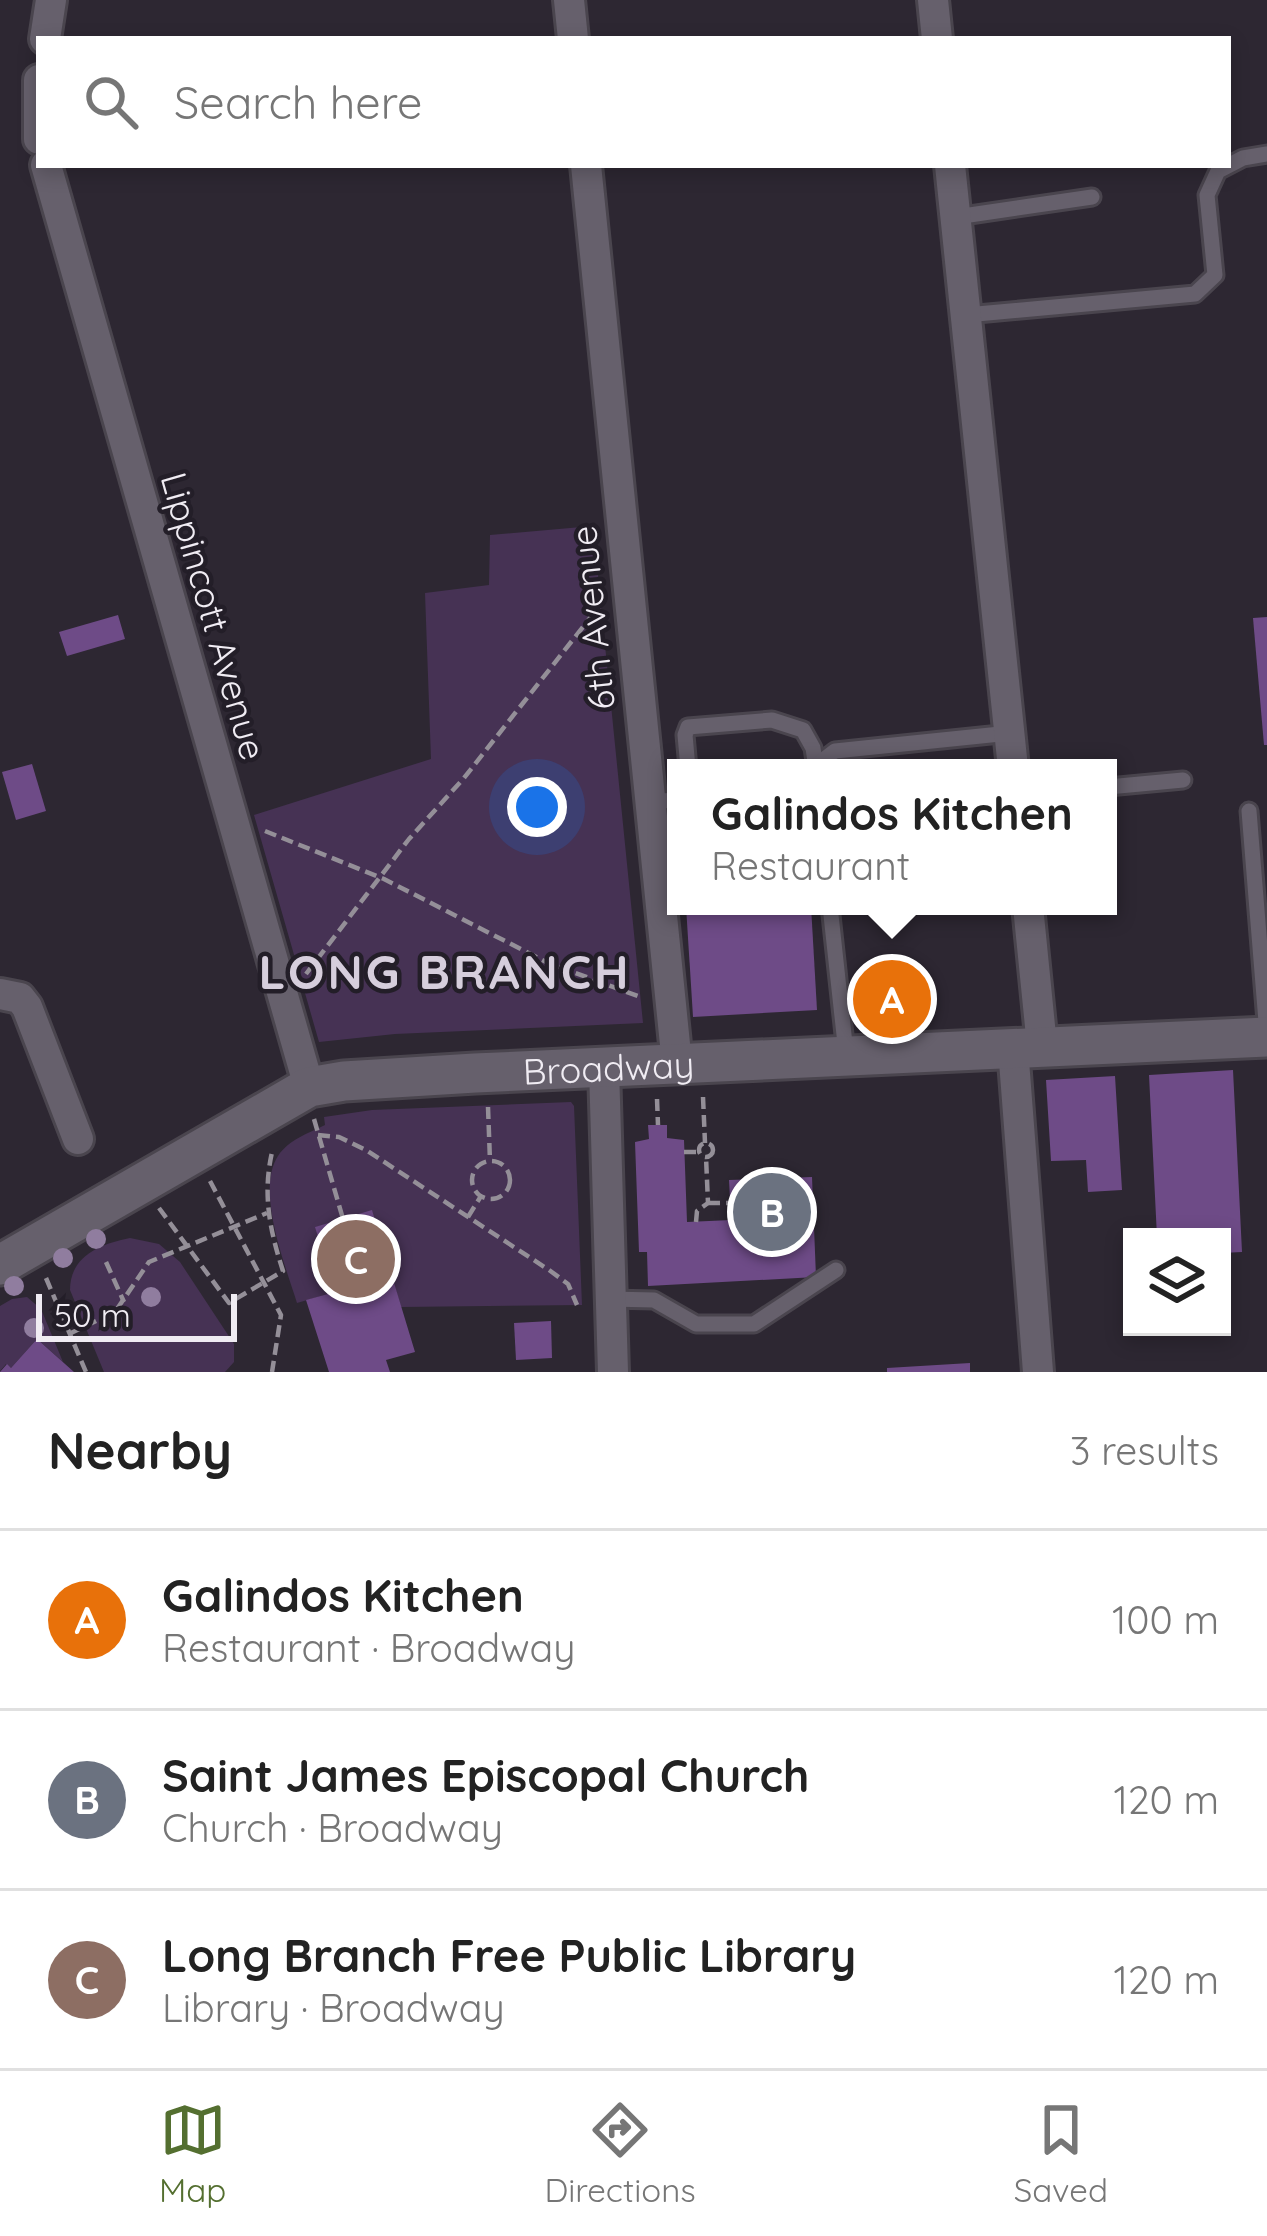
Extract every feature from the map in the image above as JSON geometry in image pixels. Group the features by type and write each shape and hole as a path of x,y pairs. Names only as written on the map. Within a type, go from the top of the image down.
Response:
{"street":[{"path":"46,36 52,0"},
{"path":"569,0 573,36"},
{"path":"933,0 937,36"},
{"name":"Lippincott Avenue","path":"47,168 311,1103"},
{"name":"6th Avenue","path":"586,168 662,801 667,884"},
{"path":"950,168 1012,759"},
{"name":"6th Avenue","path":"669,915 679,1083"},
{"path":"1028,915 1038,1372"},
{"path":"0,994 20,998 27,1007 78,1139"},
{"name":"Broadway","path":"0,1265 311,1103 366,1080 604,1068 679,1083 846,1056 1267,1037"},
{"path":"604,1068 613,1372"}],"lane":[{"path":"1231,164 1267,154"},
{"path":"966,315 1195,294 1215,275 1208,195 1224,168"},
{"path":"956,217 1092,197"},
{"path":"687,759 688,727 772,720 803,730 814,759"},
{"path":"826,759 838,750 1010,733"},
{"path":"1117,786 1184,781"},
{"path":"1249,811 1267,1037"},
{"path":"831,915 846,1056"},
{"path":"610,1299 654,1300 696,1324 754,1324 836,1270"}],"path":[{"path":"299,981 601,604"},
{"path":"258,827 380,878 536,958 643,998"},
{"path":"658,1125 679,1083"},
{"path":"679,1083 705,1143 713,1150 706,1157"},
{"path":"488,1101 490,1161"},
{"path":"311,1103 343,1219"},
{"path":"318,1135 351,1142 468,1218 568,1284 577,1305"},
{"path":"159,1208 229,1303 283,1271 267,1213 266,1174 275,1140"},
{"path":"699,1151 705,1143"},
{"path":"684,1151 699,1151 706,1157 708,1203"},
{"path":"490,1161 507,1169 510,1184 501,1196 481,1196 472,1184 480,1164 490,1161"},
{"path":"208,1179 282,1321 272,1372"},
{"path":"468,1218 481,1196"},
{"path":"696,1222 697,1211 708,1203 730,1203"},
{"path":"69,1334 107,1317 124,1302 149,1262 267,1213"},
{"path":"106,1262 124,1302"},
{"path":"44,1274 86,1372"}],"shaded area":[{"path":"593,526 643,1023 319,1042 254,815 431,759 425,593 489,585 490,535"},
{"path":"571,1102 582,1305 401,1307 372,1211 316,1227 335,1292 297,1303 271,1208 272,1171 282,1150 325,1125 324,1117 372,1110"},
{"path":"130,1238 159,1244 180,1262 234,1344 234,1362 225,1372 104,1372 70,1290 71,1278 89,1254"},
{"path":"27,1297 41,1309 63,1362 37,1339 11,1368 6,1364 0,1371 0,1306"}],"building":[{"path":"118,615 125,639 67,656 59,632"},
{"path":"1267,617 1267,745 1264,745 1253,618"},
{"path":"32,764 46,811 16,820 2,772"},
{"path":"687,915 812,915 817,1010 693,1017"},
{"path":"1233,1070 1242,1252 1231,1253 1231,1228 1157,1228 1149,1075"},
{"path":"1115,1076 1122,1190 1088,1192 1086,1160 1051,1161 1046,1080"},
{"path":"648,1125 667,1125 667,1138 684,1140 687,1222 731,1220 729,1180 812,1177 816,1277 648,1286 647,1252 639,1252 635,1142 649,1139"},
{"path":"372,1210 415,1352 386,1360 390,1372 329,1372 306,1300 335,1292 315,1227"},
{"path":"551,1321 552,1358 516,1360 514,1323"},
{"path":"37,1339 74,1372 0,1372 7,1364 11,1368"},
{"path":"970,1363 970,1372 887,1372 887,1368"}],"place":[{"name":"Galindos Kitchen","path":"892,999"},
{"name":"Saint James Episcopal Church","path":"772,1212"},
{"name":"Long Branch Free Public Library","path":"356,1259"}],"district":[{"name":"LONG BRANCH","path":"445,971"}]}
